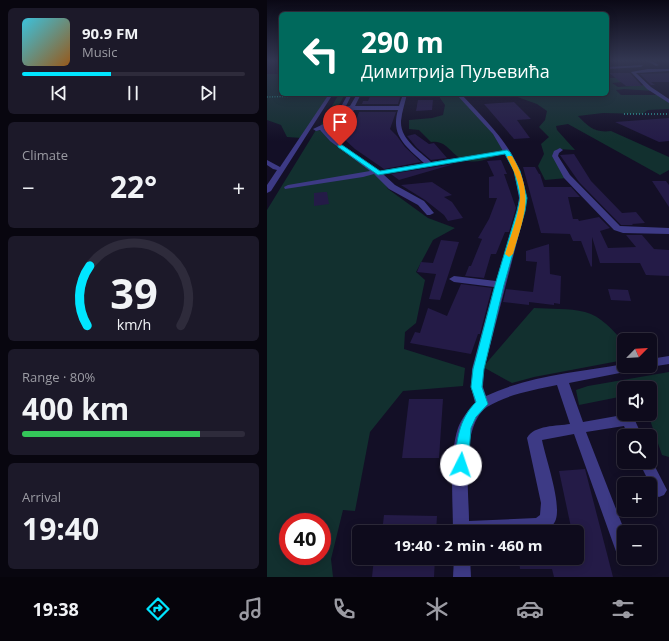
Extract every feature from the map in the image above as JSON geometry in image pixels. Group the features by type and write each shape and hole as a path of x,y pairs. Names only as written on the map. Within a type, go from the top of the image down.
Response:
{"street":[{"path":"648,87 669,101"},
{"path":"267,191 330,96"},
{"path":"307,130 322,128 333,124 349,96"},
{"path":"347,117 358,96"},
{"path":"405,96 398,122 400,133 429,164"},
{"path":"460,96 495,133 507,152 517,171 523,198 521,211 500,285 477,376 477,387 482,404"},
{"path":"342,108 402,108"},
{"path":"322,128 331,140 377,172 392,187 417,200 430,213"},
{"path":"560,150 555,156 567,176 617,228 623,230 669,231"},
{"path":"288,187 507,152"},
{"path":"267,162 275,168 281,169"},
{"path":"454,279 500,285"},
{"path":"657,362 669,360"},
{"path":"461,525 461,451 465,428 472,414 482,404 504,393 617,369"},
{"path":"562,380 617,532"},
{"path":"539,525 548,519 549,503 534,438 540,434 628,420 632,429"},
{"path":"650,469 659,490"},
{"path":"462,565 462,577"}],"path":[{"path":"267,97 311,96"},
{"path":"624,114 669,114"}],"green space":[{"path":"267,87 279,87 279,96 330,96 302,138 287,137 281,125 267,120"},
{"path":"609,87 648,87 653,91 624,89 616,90 621,95 659,95 669,101 669,109 648,110 642,114 603,113 578,116 585,123 596,130 611,131 669,157 669,170 660,175 568,124 556,126 557,130 575,150 557,149 555,154 567,178 545,180 538,166 544,154 541,144 549,137 539,127 545,120 547,111 537,104 515,96 609,96"},
{"path":"338,96 344,96 329,123 320,126"},
{"path":"440,96 460,96 495,133 507,152 481,161 465,160 456,155 445,145 431,142 419,130 409,129 409,120 432,118 443,115 445,105"},
{"path":"316,130 324,131 378,173 388,189 428,218 455,228 433,240 416,272 425,280 416,323 405,332 404,349 465,368 463,386 403,391 370,432 355,511 343,510 331,559 333,577 267,577 267,210"},
{"path":"534,308 566,309 585,312 602,320 617,335 617,361 534,377 512,383 483,367"},
{"path":"669,372 669,457 662,455 657,440 657,429 653,429 650,421 657,421 657,381 617,381 617,397 579,405 576,390 588,386"}],"building":[{"path":"370,96 400,96 398,104 362,104 363,101 368,101"},
{"path":"418,100 433,100 432,110 416,111"},
{"path":"514,102 531,119 517,120 530,138 514,139 484,104"},
{"path":"359,112 396,112 390,129 405,147 421,162 384,169 355,149 343,138 339,139 333,129 354,126"},
{"path":"669,118 669,141 659,142 615,122"},
{"path":"415,134 429,144 434,143 447,158 431,160 417,148 407,136"},
{"path":"574,154 591,181 622,213 636,212 645,223 621,225 579,182 560,155"},
{"path":"501,160 507,174 504,174 516,208 509,232 505,232 496,254 491,254 484,278 465,276 469,266 471,266 482,239 478,238 489,219 497,198 489,198 489,177 494,176 487,161"},
{"path":"454,164 399,180 391,174"},
{"path":"523,167 535,167 540,174 544,187 571,187 580,197 568,197 573,219 578,219 579,221 599,217 610,228 600,231 608,248 636,247 626,235 642,235 654,249 669,250 669,276 646,275 640,263 600,263 592,237 591,267 581,241 573,241 570,234 541,233"},
{"path":"652,181 666,181 669,185 669,207"},
{"path":"432,182 452,195 444,197 452,202 463,218 448,221 444,215 425,200 401,185"},
{"path":"327,192 329,204 314,206 314,193"},
{"path":"441,240 459,242 440,300 429,299 436,274 417,272 421,262 433,263"},
{"path":"549,244 550,274 561,276 560,304 554,303 554,305 529,302 529,305 503,302 506,289 533,292 537,262 526,261 526,251"},
{"path":"461,284 492,288 480,334 478,334 471,354 410,343 415,332 420,333 428,308 447,316"},
{"path":"608,289 628,290 631,301 611,300"},
{"path":"409,399 443,399 439,458 402,458"},
{"path":"585,469 613,577 554,577 552,569 520,569 520,565 584,565 584,525 571,525 559,471"},
{"path":"384,515 437,516 436,525 383,525"},
{"path":"373,565 435,565 434,577 372,577"}],"slow traffic":[{"path":"509,254 521,211 523,198 517,171 510,157"}],"route":[{"path":"340,146 378,173 507,152 517,171 523,198 521,211 478,369 477,387 478,395 482,404 468,419 461,451 461,465"}]}
